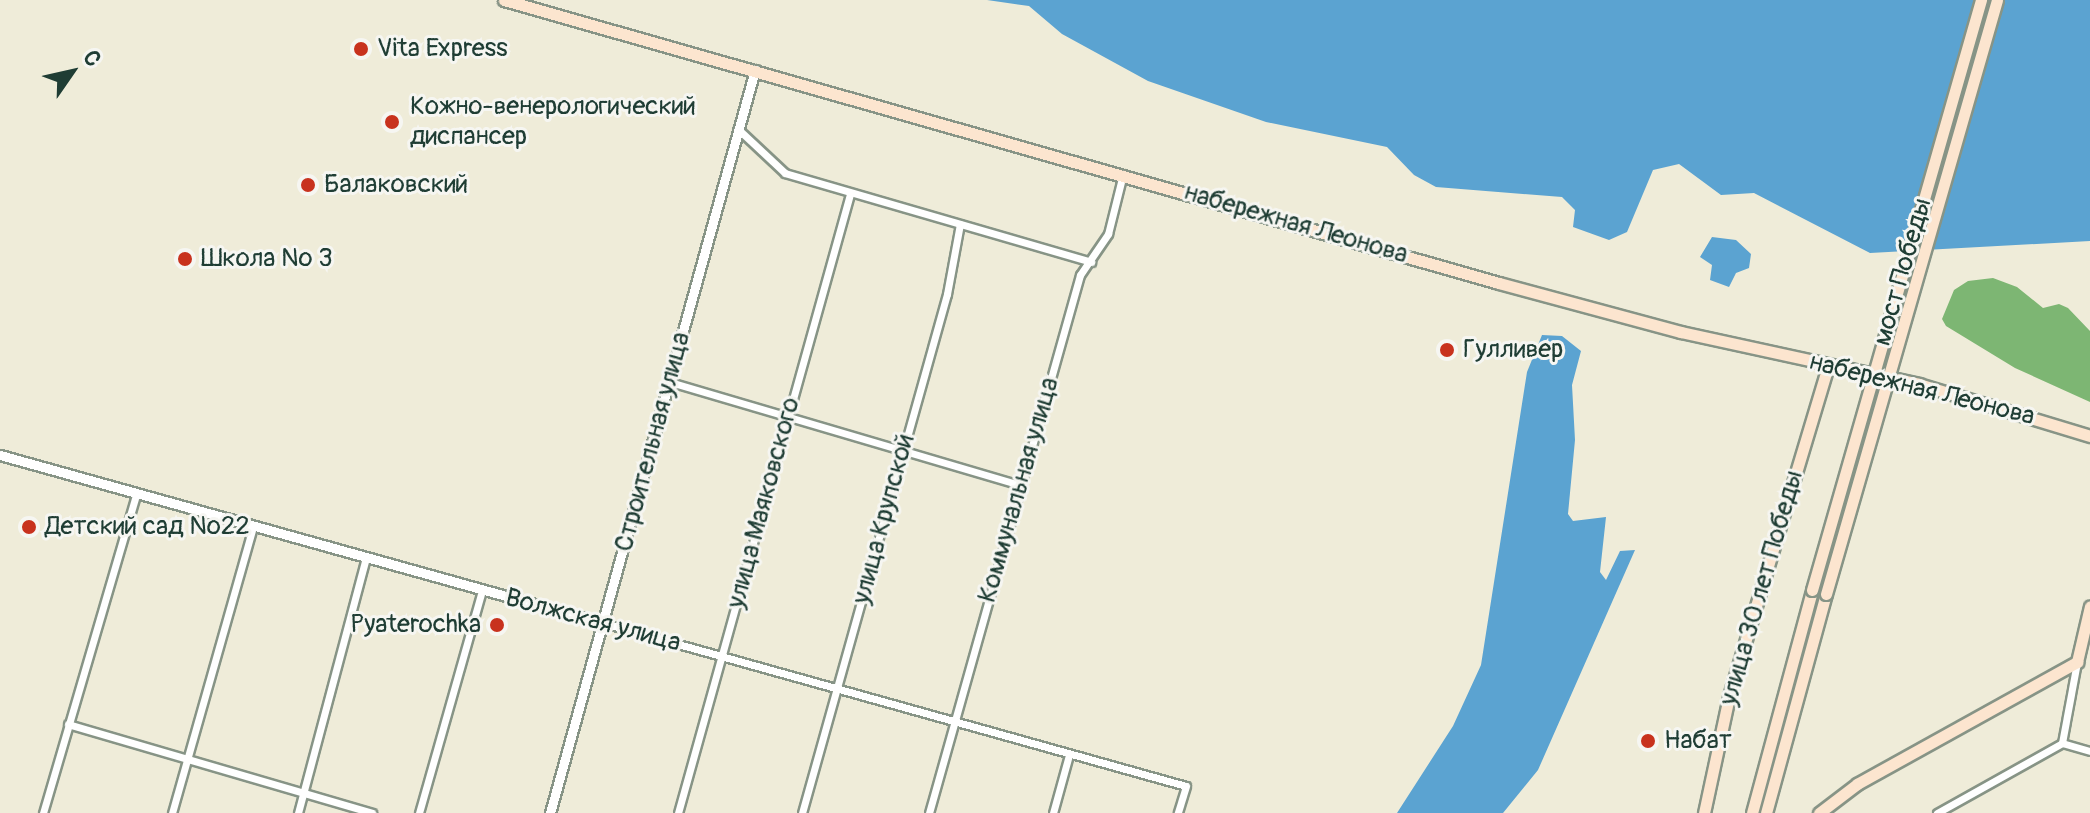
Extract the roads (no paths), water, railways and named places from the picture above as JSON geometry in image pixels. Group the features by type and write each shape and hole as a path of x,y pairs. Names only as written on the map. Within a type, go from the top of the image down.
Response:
{"main road":[{"name":"набережная Леонова","path":"504,0 1499,283 2008,408 2090,436"},
{"name":"мост Победы","path":"1812,590 1981,0"},
{"path":"1766,813 1997,0"},
{"name":"улица 30 лет Победы","path":"1704,813 1729,696 1828,366"},
{"name":"улица 30 лет Победы","path":"1752,813 1812,590"},
{"path":"1819,813 1857,784 2077,662 2090,606"}],"street":[{"name":"Строительная улица","path":"550,813 755,70"},
{"path":"738,129 785,173 1091,262"},
{"name":"Коммунальная улица","path":"929,813 1080,275 1108,234 1123,174"},
{"name":"улица Маяковского","path":"678,813 850,194"},
{"name":"улица Крупской","path":"802,813 947,294 960,224"},
{"path":"670,382 1019,485"},
{"name":"Волжская улица","path":"0,455 1186,786 1178,813"},
{"path":"43,813 136,494"},
{"path":"172,813 253,526"},
{"path":"298,813 366,558"},
{"path":"419,813 482,591"},
{"path":"2062,743 2077,662"},
{"path":"68,724 372,813"},
{"path":"1937,813 2062,743 2090,751"},
{"path":"1053,813 1069,755"}],"water":[{"path":"987,0 2090,0 2090,241 1870,253 1754,193 1721,195 1679,164 1653,170 1627,232 1609,240 1573,227 1575,210 1562,197 1436,187 1414,175 1387,147 1266,122 1148,81 1062,34 1029,6"},
{"path":"1712,237 1736,240 1751,254 1749,268 1736,273 1729,287 1710,280 1712,265 1700,257"},
{"path":"1542,335 1562,336 1581,351 1572,385 1575,440 1568,514 1573,521 1606,517 1600,572 1606,580 1620,551 1635,550 1538,770 1503,813 1397,813 1453,726 1481,665 1527,372"}],"place":[{"name":"Vita Express","path":"361,49"},
{"name":"Кожно-венерологический диспансер","path":"392,122"},
{"name":"Балаковский","path":"308,185"},
{"name":"Школа № 3","path":"185,259"},
{"name":"Гулливер","path":"1447,350"},
{"name":"Детский сад №22","path":"29,527"},
{"name":"Pyaterochka","path":"497,625"},
{"name":"Набат","path":"1648,741"}]}
